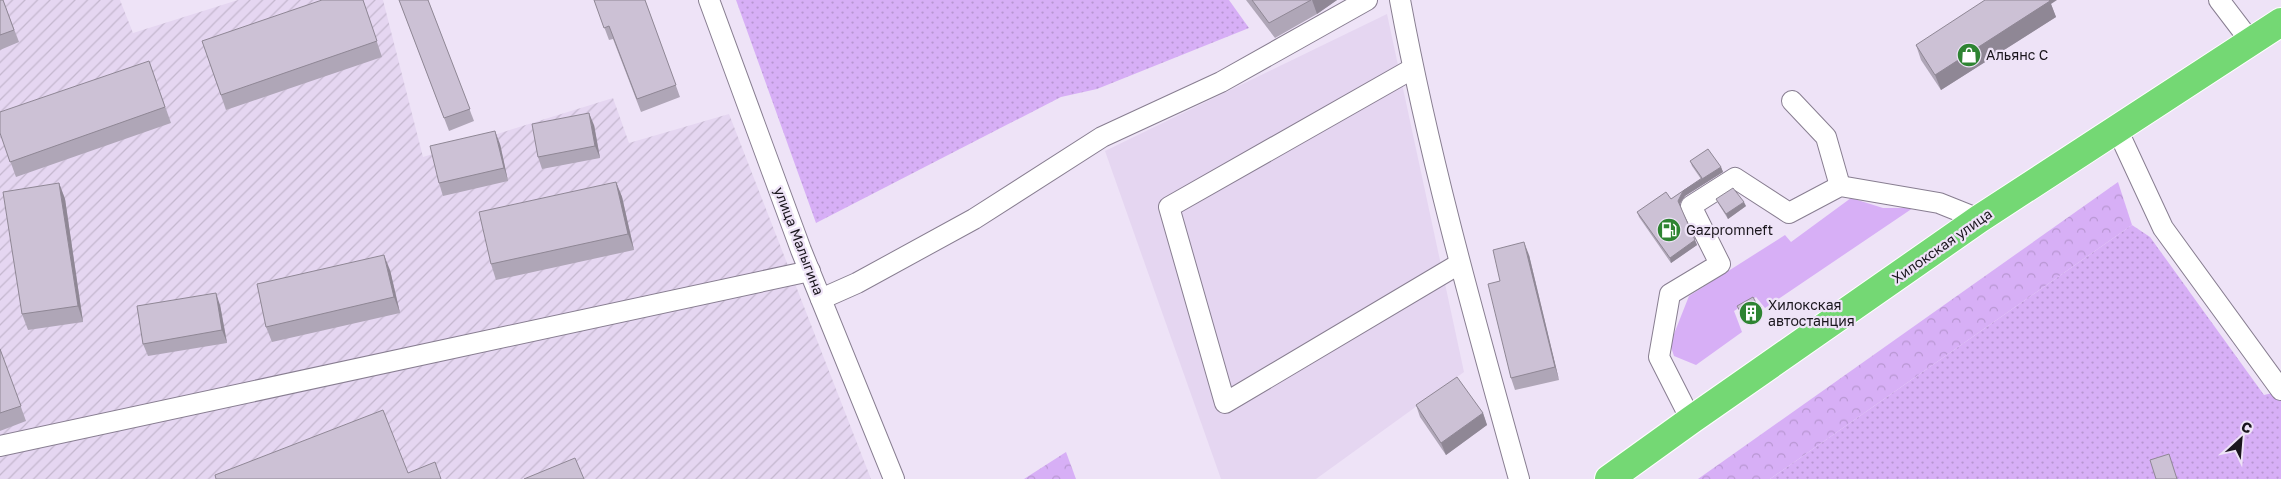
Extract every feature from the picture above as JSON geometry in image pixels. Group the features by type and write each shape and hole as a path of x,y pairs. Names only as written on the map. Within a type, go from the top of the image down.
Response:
{"highway":[{"name":"Хилокская улица","path":"1609,479 1690,420 1979,219 2281,22"}],"street":[{"name":"улица Малыгина","path":"709,0 810,271 894,479"},
{"path":"821,299 857,282 974,219 1102,137 1221,82 1367,0"},
{"path":"1400,0 1412,69 1459,264 1519,479"},
{"path":"2219,0 2251,42"},
{"path":"1412,69 1169,207 1225,403 1459,264"},
{"path":"1792,102 1826,137 1840,186"},
{"path":"2116,130 2163,228 2281,390"},
{"path":"1690,420 1659,357 1670,294 1720,264 1691,206 1735,178 1789,213 1840,186 1939,203 1979,219"},
{"path":"0,446 810,271"}],"shaded area":[{"path":"0,0 120,0 133,33 238,0 383,0 423,157 613,98 629,143 729,114 871,479 0,479"},
{"path":"1387,14 1464,372 1316,479 1221,479 1105,151"}],"green space":[{"path":"736,0 1229,0 1249,28 1097,89 1061,97 816,223"},
{"path":"2118,182 2132,225 1770,479 1698,479"},
{"path":"1851,198 1883,208 1913,208 1765,308 1756,297 1734,311 1742,332 1696,365 1674,356 1670,344 1689,296 1785,235 1791,242"},
{"path":"2132,225 2150,237 2264,395 2281,391 2281,479 1770,479"},
{"path":"1066,452 1076,479 1024,479"}],"building":[{"path":"0,0 3,0 14,30 0,35"},
{"path":"322,0 363,0 377,41 221,95 202,41"},
{"path":"399,0 428,0 470,109 444,118"},
{"path":"594,0 645,0 676,85 637,99 609,26 604,28"},
{"path":"1252,0 1311,0 1269,23"},
{"path":"1985,0 2050,1 1935,75 1916,45"},
{"path":"149,61 165,107 10,162 0,133 0,112"},
{"path":"589,113 595,146 538,157 532,124"},
{"path":"495,131 504,168 439,183 430,146"},
{"name":"Gazpromneft","path":"1708,149 1721,167 1683,191 1678,201 1695,240 1670,258 1637,212 1666,192 1671,199 1702,178 1690,161"},
{"path":"616,182 628,234 491,264 479,212"},
{"path":"59,183 78,306 22,314 3,192"},
{"path":"1733,188 1744,202 1726,214 1716,199"},
{"path":"1524,242 1555,367 1511,378 1488,284 1500,281 1493,250"},
{"path":"384,255 394,297 266,327 257,284"},
{"path":"216,293 222,330 143,344 137,306"},
{"name":"Хилокская автостанция","path":"1753,297 1761,312 1746,321 1737,306"},
{"path":"0,349 21,406 0,413"},
{"path":"1457,377 1483,413 1441,443 1416,405"},
{"path":"383,410 408,473 435,462 441,479 216,479 215,475"},
{"path":"2169,454 2177,479 2156,479 2150,460"},
{"path":"575,458 584,479 524,479"}],"place":[{"name":"Альянс С","path":"1969,55"},
{"name":"Gazpromneft","path":"1669,230"},
{"name":"Хилокская автостанция","path":"1751,313"}]}
